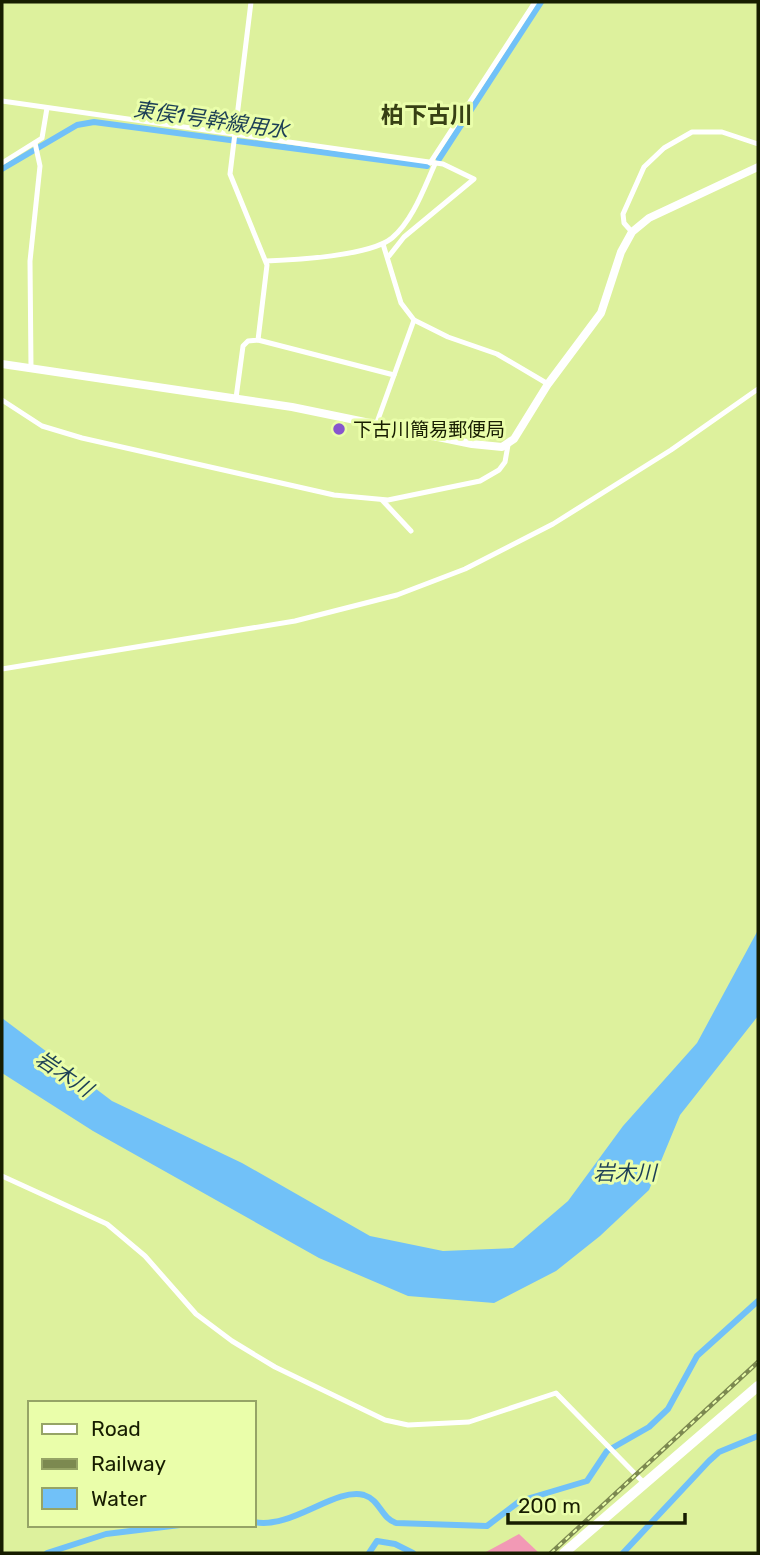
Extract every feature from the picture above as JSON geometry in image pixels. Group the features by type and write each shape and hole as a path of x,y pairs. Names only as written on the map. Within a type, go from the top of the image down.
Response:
{"highway":[{"path":"565,1553 758,1386"}],"street":[{"path":"251,2 230,174 266,261 258,340"},
{"path":"266,261 302,259 383,244 400,229 433,163 535,2"},
{"path":"2,102 234,138 443,164 474,179 404,237 388,256"},
{"path":"31,368 30,261 37,146 44,134 47,108"},
{"path":"632,232 624,223 623,214 644,167 664,148 692,132 722,132 758,144"},
{"path":"2,163 37,146"},
{"path":"2,400 18,413 42,426 82,439 334,495 382,500 414,497 480,481 499,470 505,462 508,445 548,384 601,313 621,251 632,232 649,218 758,166"},
{"path":"383,244 401,303 414,320 448,337 497,354 548,384"},
{"path":"376,425 414,320"},
{"path":"236,398 243,346 248,341 258,340 394,374"},
{"path":"2,365 236,398 481,446 508,445"},
{"path":"2,669 295,621 409,591 476,564 552,524 671,450 758,389"},
{"path":"382,500 411,531"},
{"path":"2,1177 107,1224 145,1256 196,1314 232,1341 275,1367 373,1415 408,1425 469,1422 556,1393 645,1484"}],"shaded area":[{"path":"519,1534 538,1552 484,1553"}],"water":[{"name":"岩木川","path":"758,930 758,1016 680,1115 649,1190 600,1236 556,1271 494,1303 408,1296 319,1258 93,1131 2,1073 2,1018 112,1101 242,1163 370,1236 443,1251 513,1248 568,1201 623,1126 697,1043"}],"waterway":[{"name":"東俣1号幹線用水","path":"439,159 541,2"},
{"name":"東俣1号幹線用水","path":"2,169 77,125 94,122 427,166"},
{"path":"256,1522 283,1520 352,1494 369,1497 396,1523 487,1526 520,1501 587,1481 607,1451 649,1427 668,1409 697,1356 758,1301"},
{"path":"623,1553 719,1452 758,1436"},
{"path":"47,1553 106,1534 164,1527"},
{"path":"369,1553 377,1541 395,1544 413,1553"}],"railway":[{"path":"551,1553 758,1362"}],"place":[{"name":"下古川簡易郵便局","path":"339,429"}],"district":[{"name":"柏下古川","path":"427,115"}]}
